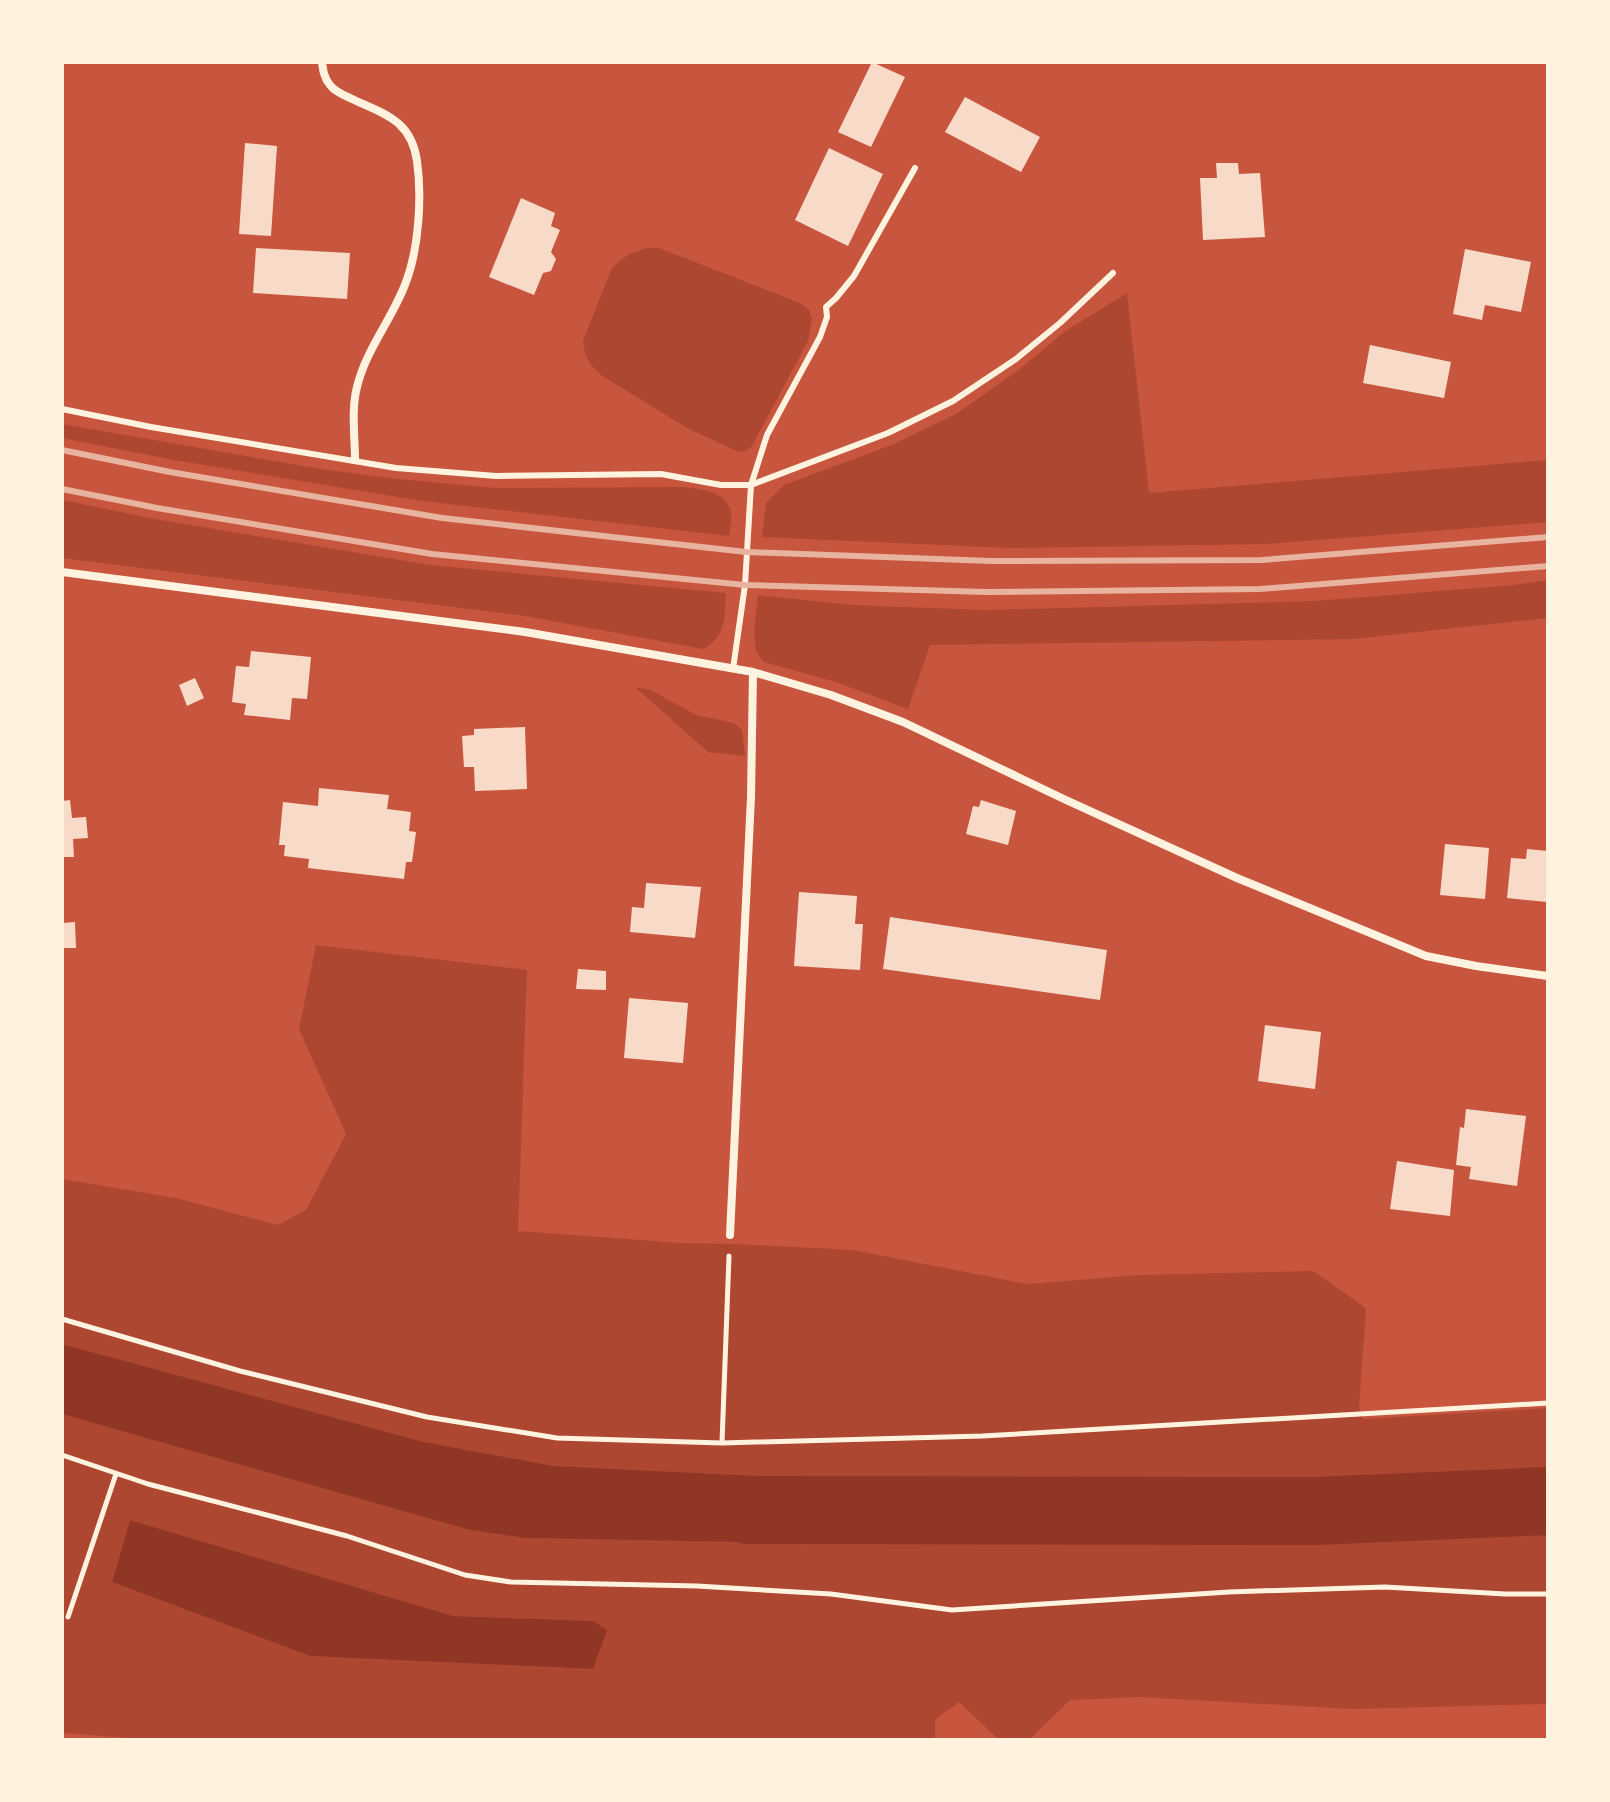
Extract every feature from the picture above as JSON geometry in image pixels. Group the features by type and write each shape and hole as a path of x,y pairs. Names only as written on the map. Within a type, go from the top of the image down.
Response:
{"street":[{"path":"322,62 324,75 331,87 394,119 405,128 414,145 417,163 416,246 406,282 362,370 356,389 355,460"},
{"path":"62,572 525,632 753,672 831,695 903,722 1237,878 1426,956 1548,976"},
{"path":"730,1235 750,812 753,672"}],"lane":[{"path":"733,669 745,585 751,485 767,435 820,337 827,317 826,307 854,276 915,168"},
{"path":"62,409 396,468 496,476 661,474 721,485 751,485 888,433 953,401 1016,359 1113,273"}],"path":[{"path":"722,1443 730,1235"},
{"path":"62,1319 240,1371 427,1417 557,1438 722,1443 982,1436 1548,1403"},
{"path":"62,1455 116,1474 347,1536 465,1575 511,1582 697,1586 816,1593 952,1610 1229,1592 1369,1588 1548,1594"},
{"path":"68,1617 116,1474"}],"shaded area":[{"path":"647,248 659,248 800,303 809,310 812,319 808,341 752,446 746,451 739,452 687,428 601,375 586,356 583,341 611,270 627,256"},
{"path":"1127,293 1149,493 1548,460 1548,522 1267,544 1009,548 762,537 766,503 784,485 894,444 956,414 1019,370 1064,332"},
{"path":"62,424 320,469 398,479 496,488 696,489 717,494 727,503 731,515 729,536 422,501 174,460 62,438"},
{"path":"62,500 155,519 430,565 726,593 724,618 716,638 703,649 525,616 62,558"},
{"path":"1548,580 1548,618 1353,639 930,645 908,709 836,682 764,662 756,652 754,631 758,595 852,605 984,610 1315,601"},
{"path":"635,687 651,690 696,715 734,723 742,730 745,756 708,752"},
{"path":"316,945 527,970 518,1231 681,1243 853,1250 1027,1284 1140,1275 1313,1271 1366,1308 1359,1408 1363,1419 1548,1408 1548,1475 1315,1480 840,1480 554,1466 424,1442 62,1344 62,1179 176,1198 278,1225 306,1210 346,1134 299,1029"},
{"path":"62,1344 424,1442 554,1466 840,1480 843,1544 525,1538 467,1529 62,1414"},
{"path":"62,1414 525,1538 843,1544 1101,1543 1308,1529 1548,1526 1548,1704 1351,1709 1141,1697 1070,1700 1029,1740 999,1740 959,1702 935,1720 935,1740 156,1740 62,1733","holes":["130,1520 453,1616 593,1621 593,1669 310,1656 112,1582"]},
{"path":"130,1520 453,1616 593,1621 607,1630 593,1669 310,1656 112,1582"}],"building":[{"path":"872,62 905,77 871,147 838,132"},
{"path":"965,97 1040,137 1021,172 945,132"},
{"path":"245,143 277,146 271,236 239,234"},
{"path":"829,148 883,174 848,246 795,220"},
{"path":"1216,163 1238,163 1239,174 1260,173 1265,237 1203,240 1200,178 1217,178"},
{"path":"521,198 555,213 551,226 560,230 551,252 556,259 551,271 543,273 534,295 489,277"},
{"path":"256,248 350,253 347,299 253,293"},
{"path":"1465,249 1531,262 1521,312 1485,305 1482,320 1453,314"},
{"path":"1370,345 1451,362 1444,398 1363,383"},
{"path":"251,651 311,657 307,699 292,698 290,720 244,715 246,704 232,702 236,666 249,667"},
{"path":"195,678 204,698 187,706 179,685"},
{"path":"525,727 527,789 475,791 474,767 464,767 462,736 474,735 474,729"},
{"path":"319,788 389,795 387,809 411,812 409,831 416,832 412,862 406,862 404,879 308,868 309,859 284,856 285,845 279,845 283,802 318,806"},
{"path":"70,800 72,818 86,817 88,838 73,839 74,857 62,857 62,801"},
{"path":"981,800 1016,811 1008,845 966,834 973,806 979,807"},
{"path":"1445,844 1489,848 1485,899 1440,895"},
{"path":"1527,849 1548,851 1547,902 1507,898 1511,858 1526,859"},
{"path":"646,883 701,887 695,938 630,932 632,907 644,908"},
{"path":"799,892 857,896 855,924 863,924 860,970 794,966"},
{"path":"890,917 1107,950 1100,1000 883,969"},
{"path":"75,922 76,948 63,948 62,923"},
{"path":"578,969 606,971 606,990 576,989"},
{"path":"629,998 688,1003 683,1063 624,1058"},
{"path":"1265,1025 1321,1032 1315,1089 1258,1081"},
{"path":"1466,1109 1526,1116 1517,1186 1469,1179 1471,1167 1456,1165 1460,1127 1464,1128"},
{"path":"1397,1161 1454,1170 1450,1216 1390,1209"}],"waterway":[{"path":"749,1510 1316,1511 1548,1501"}],"railway":[{"path":"62,450 170,472 442,518 746,552 991,561 1262,560 1548,537"},
{"path":"62,489 432,554 745,585 987,592 1260,589 1548,566"}]}
